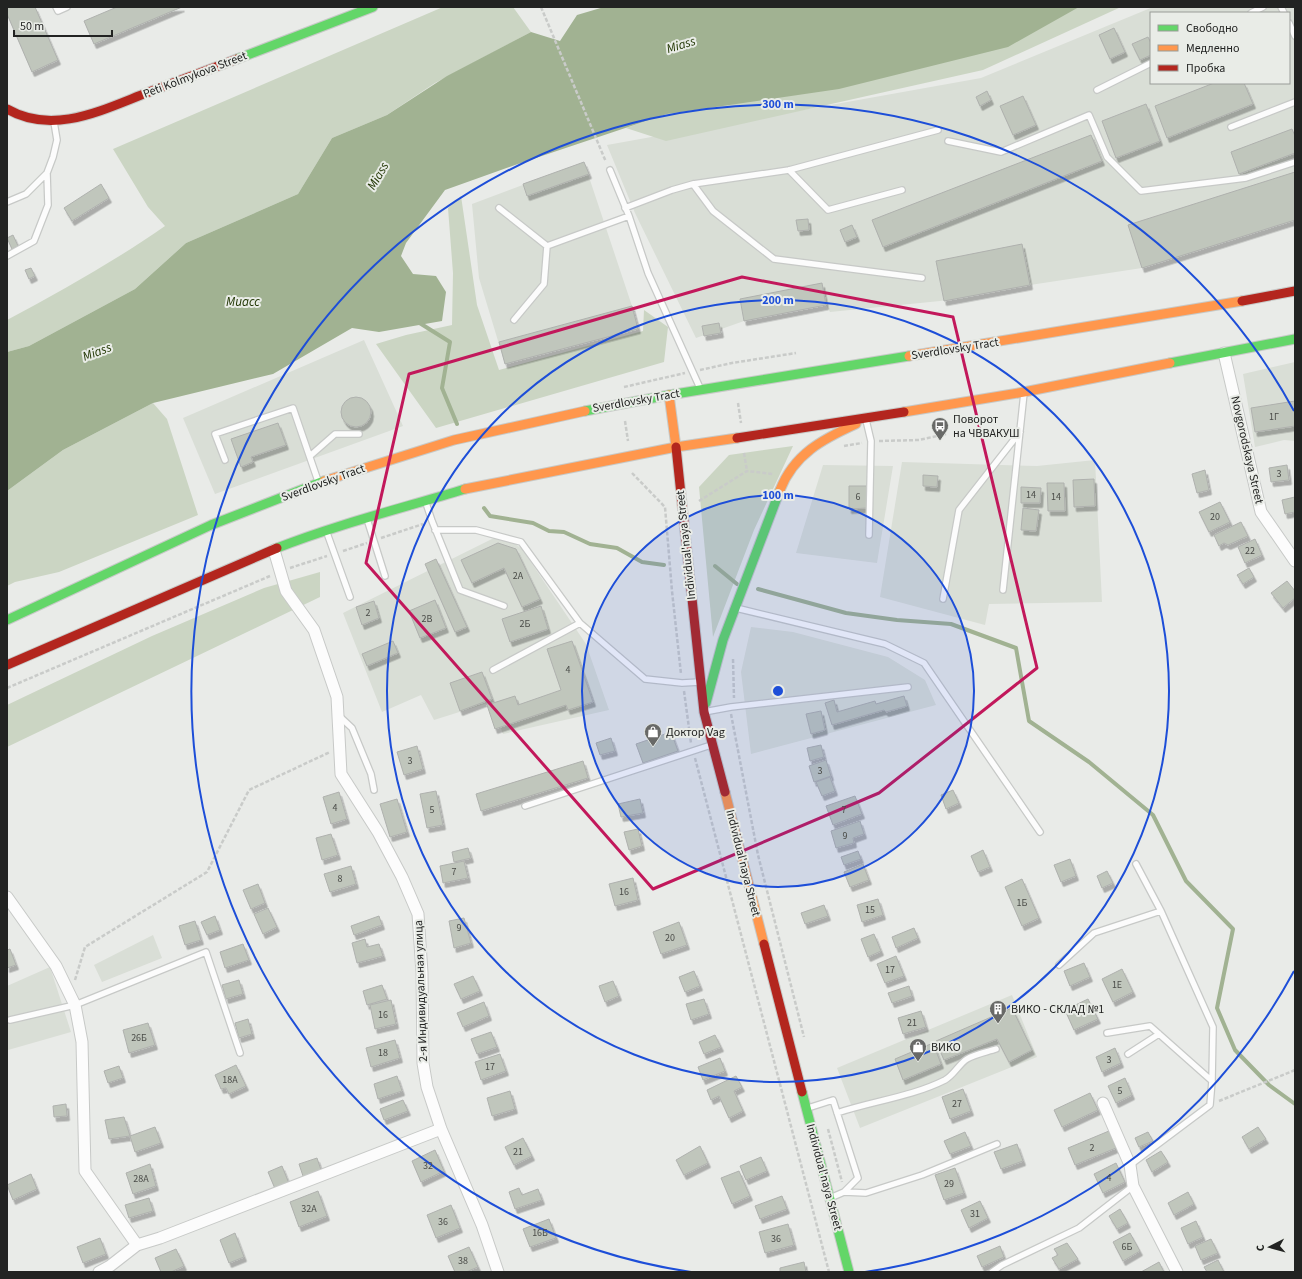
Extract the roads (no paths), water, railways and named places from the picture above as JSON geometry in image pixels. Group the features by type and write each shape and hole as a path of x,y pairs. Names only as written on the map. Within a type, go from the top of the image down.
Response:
{"main road":[{"name":"Peti Kolmykova Street","path":"11,111 34,120 54,122 83,117 373,7"},
{"name":"Sverdlovsky Tract","path":"7,620 211,525 336,476 454,440 561,415 669,395 1222,305 1295,291"},
{"path":"7,666 234,566 293,542 367,518 466,489 676,447 866,419 1024,392 1295,339"},
{"name":"Individual'naya Street","path":"669,395 676,447 704,712 849,1272"},
{"path":"704,712 723,640 785,478 794,464 808,449 828,436 866,419"}],"street":[{"name":"Novgorodskaya Street","path":"1224,353 1261,512 1295,561"},
{"name":"2-я Индивидуальная улица","path":"274,550 286,591 314,630 337,697 341,774 378,832 402,877 418,914 422,973 423,1063 427,1087 441,1128 482,1225 498,1272"},
{"path":"7,897 56,966 73,1000 82,1042 85,1171 138,1245"},
{"path":"1103,1103 1130,1165 1133,1186 1177,1272"},
{"path":"99,1272 110,1266 138,1245 160,1238 441,1128"}],"lane":[{"path":"56,7 58,11 67,7"},
{"path":"1253,12 1264,7"},
{"path":"1290,25 1295,36"},
{"path":"1097,90 1150,64"},
{"path":"1231,127 1295,102"},
{"path":"948,141 1001,152 1089,115 1107,157 1141,191 1246,178 1295,162"},
{"path":"7,256 34,241 48,205 47,173 57,140 54,122"},
{"path":"625,208 672,190 693,184 789,170 938,130"},
{"path":"610,170 629,216 648,273 700,390"},
{"path":"789,170 828,210 902,190"},
{"path":"7,202 26,194 47,173"},
{"path":"693,184 713,212 774,259 922,278"},
{"path":"499,208 546,246"},
{"path":"546,246 629,216"},
{"path":"514,320 544,284 546,246"},
{"path":"1003,590 1024,392"},
{"path":"225,460 215,434 293,408 319,483"},
{"path":"866,419 871,441 870,535"},
{"path":"943,600 959,510 1020,432"},
{"path":"310,456 335,434 359,434"},
{"path":"425,501 460,590 504,606"},
{"path":"367,518 385,576"},
{"path":"436,530 476,530 521,542 580,623 645,679 701,682"},
{"path":"326,531 350,597"},
{"path":"735,608 885,644 924,663 1040,832"},
{"path":"493,670 580,623"},
{"path":"704,712 731,707 908,687"},
{"path":"338,714 352,728 370,774 374,790"},
{"path":"525,806 712,745"},
{"path":"1130,1165 1210,1105 1212,1081 1212,1027 1160,911 1136,864"},
{"path":"1059,965 1094,933 1160,911"},
{"path":"10,1020 73,1000 206,952 240,1053"},
{"path":"1107,1033 1150,1026 1212,1081"},
{"path":"1128,1054 1159,1034"},
{"path":"837,1113 857,1106 897,1097 931,1086 947,1079 967,1059 996,1049"},
{"path":"806,1109 833,1100 858,1178 844,1192 829,1198"},
{"path":"844,1192 866,1193 922,1175 997,1144"},
{"path":"992,1272 1002,1265 1078,1228 1133,1186"}],"water":[{"name":"Миасс","path":"604,7 1079,7 1008,47 839,89 667,114 445,190 406,243 401,256 413,274 436,276 446,292 442,321 379,332 352,328 273,374 153,403 63,450 7,491 7,352 29,346 135,289 186,243 298,194 332,138 387,115 447,76 531,32 560,41 577,15"}],"waterway":[{"path":"418,322 450,342 442,388 457,424"},
{"path":"484,508 490,516 533,523 549,531 564,532 590,544 617,548 642,562 664,565"},
{"path":"715,566 737,584"},
{"path":"758,589 846,613 897,620 951,624 1016,648 1029,721 1089,762 1153,815 1186,881 1233,929 1217,1008 1235,1050 1269,1085 1295,1104"}],"place":[{"name":"Поворот на ЧВВАКУШ","path":"940,441"},
{"name":"Доктор Vag","path":"653,747"},
{"name":"ВИКО - СКЛАД №1","path":"998,1024"},
{"name":"ВИКО","path":"918,1062"}],"water label":[{"name":"Miass","path":"681,45"},
{"name":"Miass","path":"378,176"},
{"name":"Miass","path":"97,352"}]}
